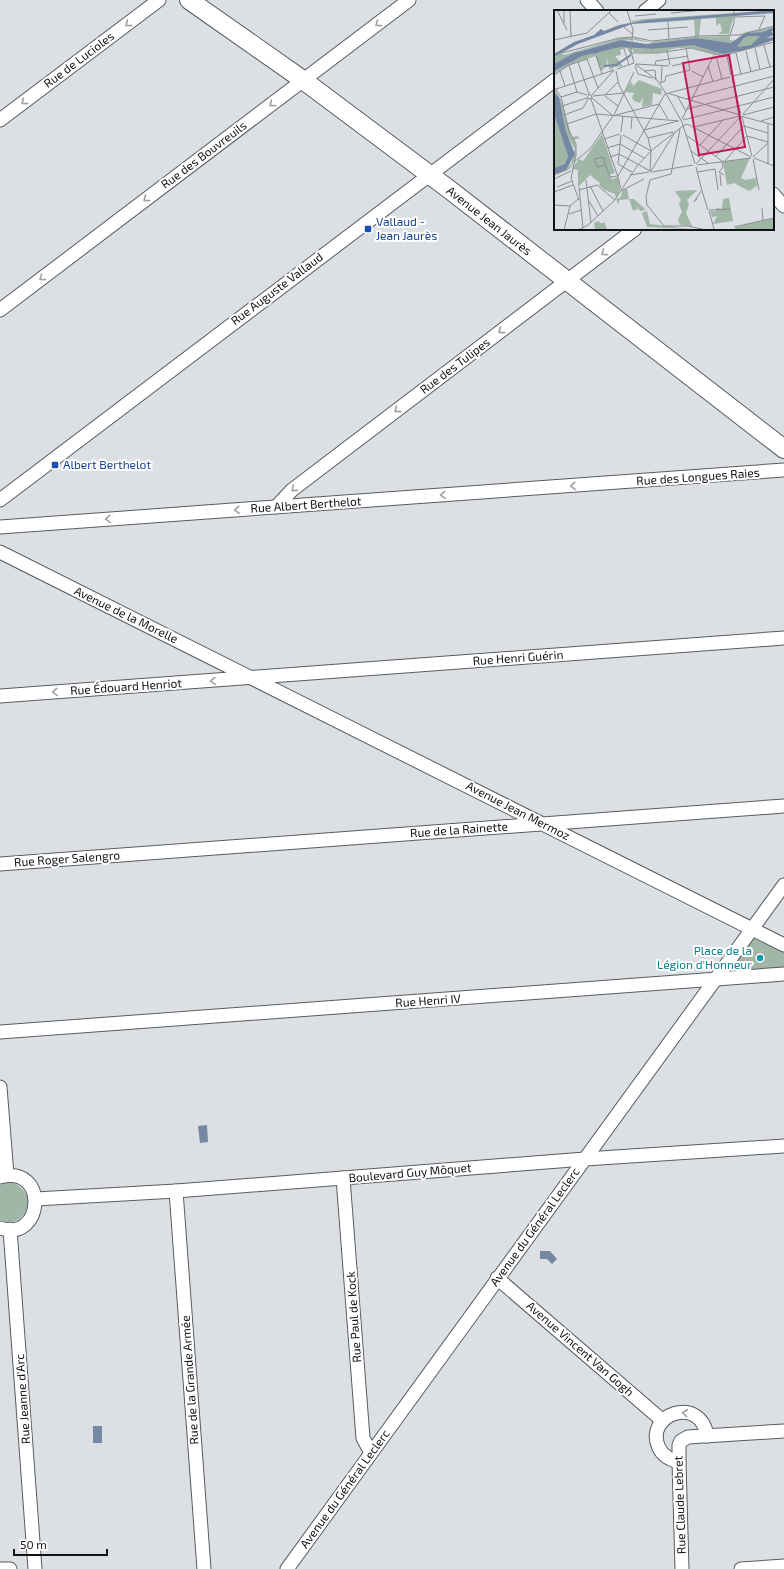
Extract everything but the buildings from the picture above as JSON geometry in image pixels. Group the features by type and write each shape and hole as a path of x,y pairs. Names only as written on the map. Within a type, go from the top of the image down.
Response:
{"main road":[{"name":"Avenue Jean Jaurès","path":"189,0 303,80 428,174 784,449"}],"street":[{"name":"Rue de Lucioles","path":"0,120 159,0"},
{"name":"Rue des Bouvreuils","path":"0,310 409,0"},
{"path":"586,0 596,10"},
{"path":"646,10 659,0"},
{"name":"Rue Auguste Vallaud","path":"0,500 428,174 554,81"},
{"path":"774,195 784,206"},
{"name":"Rue des Tulipes","path":"276,507 292,490 634,230"},
{"name":"Rue des Longues Raies","path":"612,483 784,470"},
{"name":"Rue Albert Berthelot","path":"0,527 612,483"},
{"name":"Avenue de la Morelle","path":"0,552 252,678"},
{"name":"Rue Henri Guérin","path":"252,678 784,638"},
{"name":"Rue Édouard Henriot","path":"0,696 252,678"},
{"name":"Avenue Jean Mermoz","path":"252,678 784,945"},
{"name":"Rue de la Rainette","path":"134,854 784,806"},
{"name":"Rue Roger Salengro","path":"0,864 134,854"},
{"name":"Avenue du Général Leclerc","path":"287,1569 784,885"},
{"name":"Rue Henri IV","path":"0,1032 784,974"},
{"path":"0,1087 3,1176 23,1179 29,1184 36,1199 36,1208 32,1216 23,1225 5,1228"},
{"name":"Boulevard Guy Môquet","path":"36,1199 176,1191 585,1159 784,1146"},
{"name":"Rue Paul de Kock","path":"343,1178 363,1438 371,1453"},
{"name":"Rue de la Grande Armée","path":"176,1191 204,1569"},
{"name":"Rue Jeanne d'Arc","path":"5,1228 35,1569"},
{"name":"Avenue Vincent Van Gogh","path":"497,1278 663,1421"},
{"path":"679,1462 668,1459 658,1446 657,1436 663,1421 672,1414 688,1412 702,1421 707,1436 784,1431"},
{"name":"Rue Claude Lebret","path":"682,1569 679,1445 680,1441 684,1438 707,1436"},
{"path":"741,1569 784,1566"},
{"path":"0,1569 10,1569"}],"green space":[{"path":"754,938 784,952 784,970 735,972 732,969 732,965"},
{"path":"10,1182 20,1187 26,1193 28,1201 27,1208 23,1215 17,1220 9,1222 0,1220 0,1185"}],"water":[{"path":"207,1125 208,1142 200,1143 198,1126"},
{"path":"540,1251 550,1251 557,1259 552,1264 547,1259 540,1259"},
{"path":"93,1426 102,1426 102,1443 93,1443"}],"place":[{"name":"Vallaud - Jean Jaurès","path":"368,229"},
{"name":"Albert Berthelot","path":"55,465"},
{"name":"Place de la Légion d'Honneur","path":"760,958"}]}
